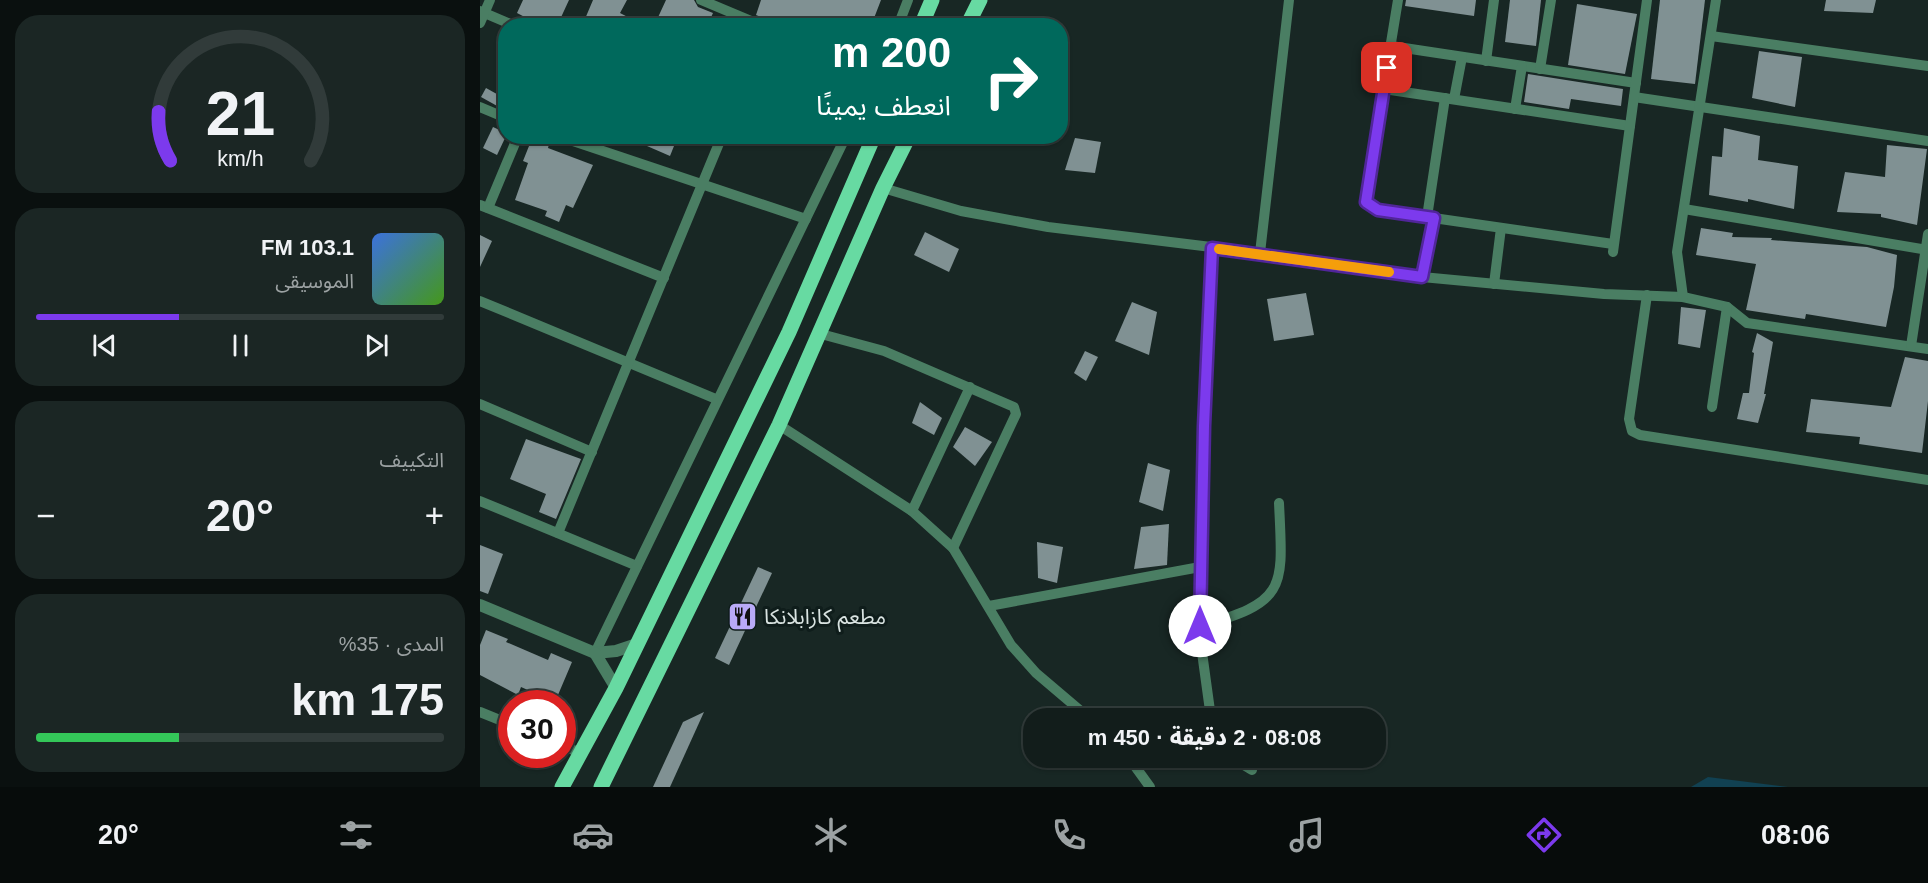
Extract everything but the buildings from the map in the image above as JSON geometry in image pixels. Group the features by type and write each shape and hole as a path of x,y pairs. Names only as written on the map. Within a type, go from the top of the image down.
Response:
{"main road":[{"path":"971,18 980,0"},
{"path":"925,18 934,2"},
{"path":"562,787 579,752 616,688 789,332 871,144"},
{"path":"601,787 779,425 821,334 883,188 905,144"}],"street":[{"path":"490,0 481,15 498,20"},
{"path":"701,0 744,18"},
{"path":"900,18 908,0"},
{"path":"1260,253 1289,0"},
{"path":"1398,0 1366,202 1378,210 1501,228 1613,248 1647,0"},
{"path":"1486,61 1494,0"},
{"path":"1540,69 1551,0"},
{"path":"1683,297 1677,252 1716,0"},
{"path":"1712,36 1928,66"},
{"path":"1391,46 1636,83"},
{"path":"1422,277 1450,99 1462,57"},
{"path":"1515,109 1522,66"},
{"path":"1384,89 1630,126"},
{"path":"1634,97 1928,141"},
{"path":"480,107 498,114"},
{"path":"514,144 484,207 664,278"},
{"path":"582,144 806,219"},
{"path":"558,533 720,144"},
{"path":"595,653 716,399 842,144"},
{"path":"883,188 993,218 1422,277 1683,297 1727,307 1747,323 1928,349"},
{"path":"1684,209 1927,250"},
{"path":"1494,284 1501,228"},
{"path":"1911,346 1928,234"},
{"path":"1209,708 1202,661 1200,567 1212,248"},
{"path":"1647,295 1629,419 1632,431 1651,437 1928,480"},
{"path":"480,301 716,399"},
{"path":"1712,407 1727,307"},
{"path":"821,334 884,351 1011,404 1016,414 953,548"},
{"path":"912,511 970,387"},
{"path":"480,404 592,452"},
{"path":"779,425 912,511 953,548 989,606 999,628 1017,652 1036,673 1077,708"},
{"path":"480,501 637,566"},
{"path":"1200,626 1247,612 1262,604 1278,582 1282,564 1279,504"},
{"path":"989,606 1200,567"},
{"path":"480,605 595,653 616,651 637,644"},
{"path":"595,653 616,688"},
{"path":"480,712 498,719"},
{"path":"1135,768 1145,785"}],"water":[{"path":"1708,777 1788,787 1691,787"}],"slow traffic":[{"path":"1219,249 1389,272"}],"place":[{"name":"مطعم كازابلانكا","path":"743,616"}],"route":[{"path":"1200,626 1204,426 1212,248 1422,277 1434,218 1378,210 1366,202 1387,68"}]}
